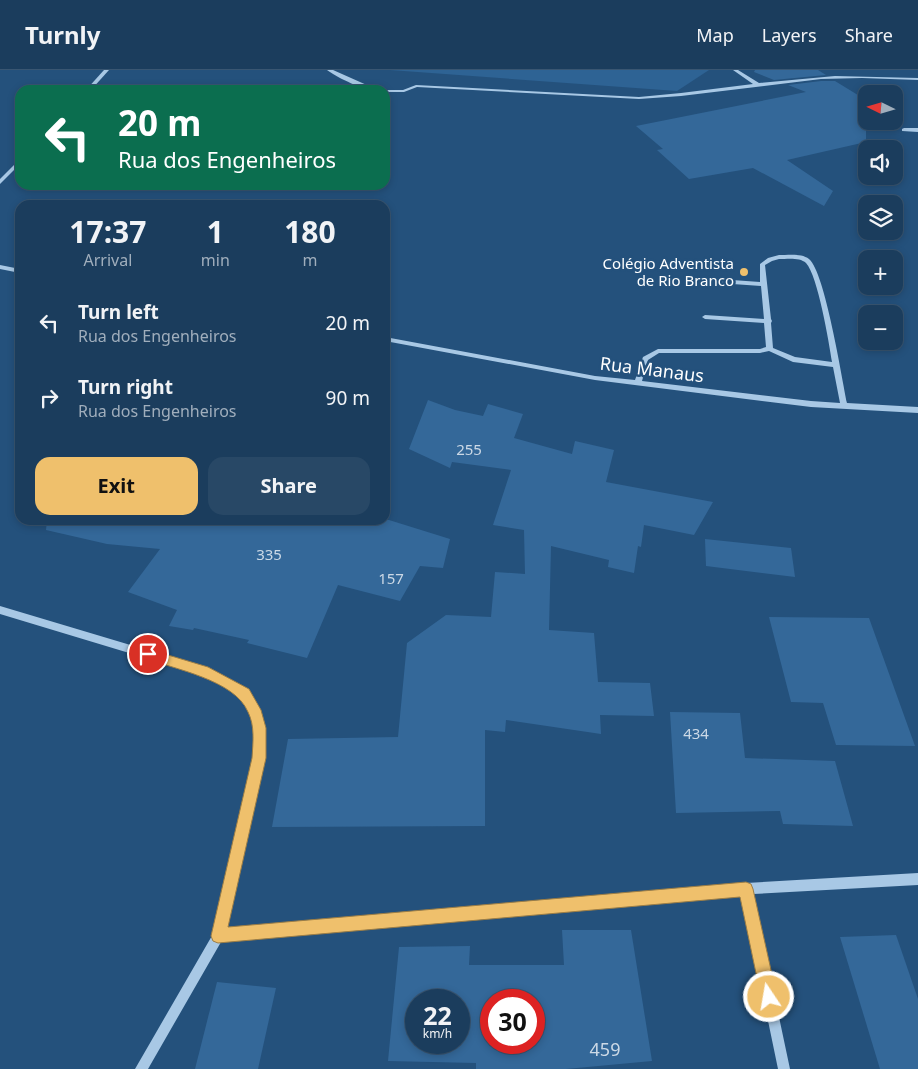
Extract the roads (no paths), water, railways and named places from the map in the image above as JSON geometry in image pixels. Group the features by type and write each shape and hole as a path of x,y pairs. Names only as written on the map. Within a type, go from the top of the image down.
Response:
{"street":[{"path":"93,85 107,70"},
{"path":"329,70 362,85"},
{"path":"735,70 758,85"},
{"path":"390,91 404,90 416,86 638,98 673,96 840,77 918,79"},
{"path":"904,130 918,130"},
{"path":"0,182 15,166"},
{"path":"770,348 769,320 762,265 772,258 792,257 806,259 819,285 844,405"},
{"path":"0,267 15,270"},
{"path":"704,280 764,284"},
{"path":"704,317 769,320"},
{"name":"Rua Manaus","path":"390,340 595,378 811,404 918,410"},
{"path":"638,383 645,358 658,351 760,351 770,348 781,355 800,362 835,365"},
{"path":"0,610 204,671 244,693 254,710 260,728 259,758 218,936 141,1069"},
{"path":"218,936 746,889 918,879"},
{"path":"746,889 784,1069"}],"place":[{"name":"Colégio Adventista de Rio Branco","path":"744,272"}]}
